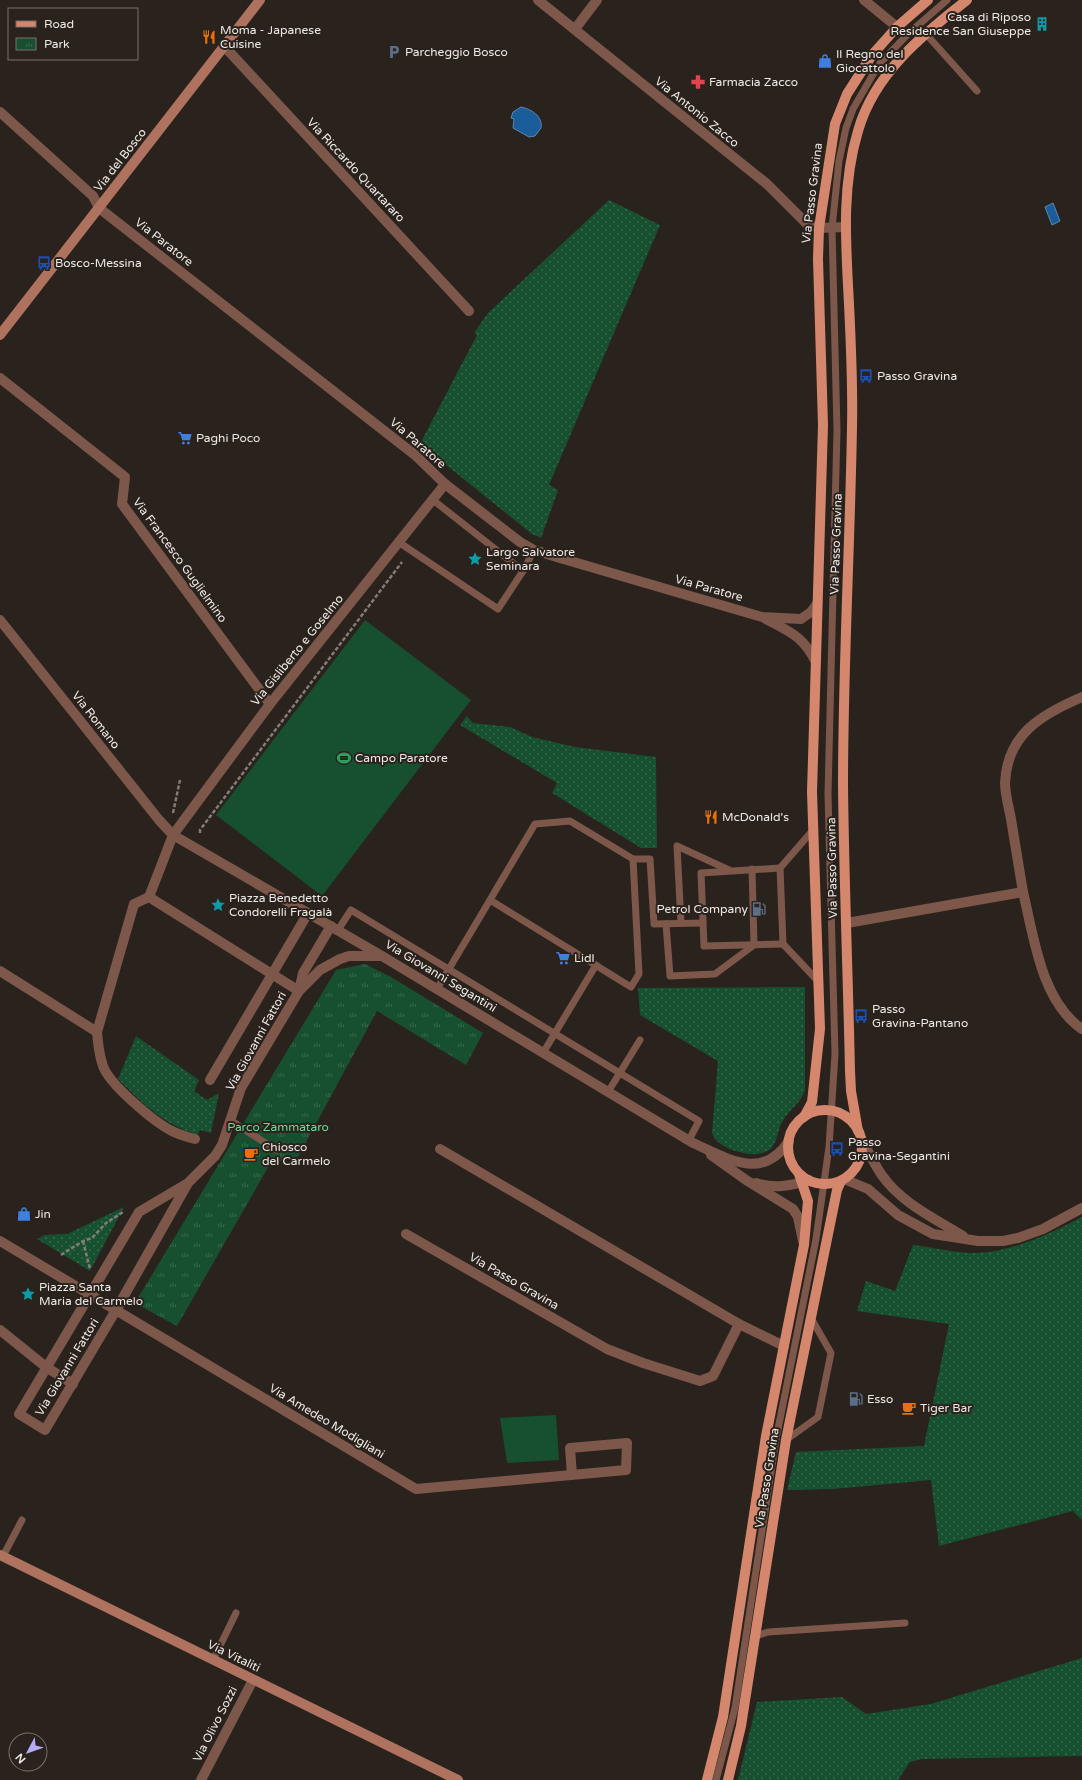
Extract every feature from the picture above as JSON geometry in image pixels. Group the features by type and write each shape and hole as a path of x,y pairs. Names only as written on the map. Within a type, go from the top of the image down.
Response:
{"main road":[{"name":"Via Passo Gravina","path":"707,1780 723,1716 765,1444 804,1246 808,1210 804,1179 790,1159 789,1141 796,1125 804,1117 812,1102 820,1029 817,980 813,830 817,604 823,425 818,259 819,228 833,134 838,113 847,94 862,67 897,27 928,0"},
{"name":"Via Passo Gravina","path":"728,1780 741,1726 786,1440 837,1190 843,1180 853,1172 859,1163 862,1147 851,1091 843,786 852,418 851,345 845,227 852,158 858,131 864,114 890,70 926,34 967,0"},
{"path":"804,1117 817,1111 831,1111 844,1116 859,1134"},
{"path":"804,1179 825,1184 843,1180"}],"street":[{"name":"Via del Bosco","path":"0,335 260,0"},
{"name":"Via Antonio Zacco","path":"538,0 767,184 807,224 819,228 845,227"},
{"path":"574,29 597,0"},
{"path":"864,0 897,27"},
{"name":"Via Riccardo Quartararo","path":"224,46 469,311"},
{"name":"Via Paratore","path":"0,112 93,196 99,208 415,455 446,484 520,542 534,550 762,617 798,637 805,643 816,662"},
{"name":"Via Francesco Guglielmino","path":"0,378 125,477 122,504 270,704"},
{"name":"Via Gisliberto e Goselmo","path":"174,835 270,704 446,484"},
{"name":"Via Paratore","path":"762,617 801,619 811,612 817,604"},
{"name":"Via Romano","path":"0,620 159,820 174,835"},
{"path":"1082,697 1050,712 1027,729 1013,749 1007,767 1005,784 1023,892 1044,973 1051,993 1062,1011 1082,1029"},
{"path":"174,835 149,896 134,904 97,1032 103,1066 115,1084 151,1117 181,1136 195,1139"},
{"name":"Via Giovanni Segantini","path":"174,835 335,928 691,1141 746,1180 793,1209 798,1217 804,1246"},
{"path":"847,923 1023,892"},
{"path":"149,896 299,991 303,973 335,928"},
{"path":"272,974 308,913"},
{"name":"Via Giovanni Fattori","path":"188,1183 46,1430 19,1414 139,1212 188,1183 216,1156 222,1145 241,1088 299,991 320,970 340,959 349,956 382,956"},
{"path":"0,971 97,1032"},
{"name":"Via Giovanni Fattori","path":"210,1080 272,974"},
{"path":"859,1134 880,1174 898,1194 926,1215 966,1238"},
{"name":"Via Giovanni Segantini","path":"691,1141 738,1162 755,1165 772,1160 782,1151 789,1141"},
{"path":"440,1149 739,1324 784,1346"},
{"path":"746,1180 775,1187 804,1179"},
{"path":"843,1180 868,1189 898,1215 917,1227 933,1234 989,1242 1018,1238 1043,1229 1082,1208"},
{"name":"Via Passo Gravina","path":"406,1234 606,1349 643,1363 700,1381 713,1376 739,1324"},
{"path":"0,1241 90,1294"},
{"name":"Via Amedeo Modigliani","path":"90,1294 416,1489 572,1475 626,1470 626,1443 570,1448 572,1475"},
{"path":"0,1330 46,1367 73,1384"},
{"name":"Via Vitaliti","path":"2,1556 458,1780"},
{"name":"Via Olivo Sozzi","path":"201,1780 253,1680"}],"lane":[{"path":"716,1780 735,1708 776,1439 808,1282 825,1184 831,1111 835,1054 828,794 837,430 832,228 840,161 846,128 858,99 872,76 885,58 908,34 947,0"},
{"path":"926,34 977,91"},
{"path":"433,500 523,571"},
{"path":"400,543 498,608 523,571 534,550"},
{"path":"437,990 535,824 570,821 633,859 650,859 654,924 703,923"},
{"path":"813,830 780,868 783,944 817,980"},
{"path":"681,923 677,846 731,871"},
{"path":"490,900 631,987 639,974 633,859"},
{"path":"780,868 701,873 704,946 783,944"},
{"path":"752,869 754,945"},
{"path":"335,928 351,910 699,1121 691,1141"},
{"path":"666,924 670,976 714,974 754,945"},
{"path":"543,1053 596,965"},
{"path":"608,1092 640,1040"},
{"path":"230,1120 276,1150"},
{"path":"786,1440 818,1417 831,1353 811,1318"},
{"path":"2,1556 22,1520"},
{"path":"213,1660 236,1613"},
{"path":"756,1636 768,1632 904,1623"}],"path":[{"path":"200,833 200,830 402,562"},
{"path":"169,816 173,814 180,780"},
{"path":"61,1255 83,1240 92,1238 106,1223 124,1212"},
{"path":"83,1240 91,1271"}],"green space":[{"path":"609,200 660,225 549,485 558,490 541,538 532,534 420,444 477,335 474,333 488,313"},
{"name":"Campo Paratore","path":"365,620 471,700 322,896 216,815"},
{"path":"467,716 473,723 510,727 532,737 575,747 656,757 657,848 641,848 552,793 557,783 460,725"},
{"name":"Parco Zammataro","path":"365,964 391,977 483,1033 466,1065 377,1011 298,1157 270,1164 177,1326 135,1303 336,970"},
{"path":"805,987 805,1090 803,1095 782,1122 776,1140 769,1150 757,1154 734,1151 717,1141 712,1133 718,1061 640,1015 638,988"},
{"path":"136,1036 199,1080 194,1091 207,1100 219,1093 211,1133 200,1130 197,1135 173,1124 145,1105 118,1079"},
{"path":"124,1207 90,1271 37,1239 45,1235 67,1234"},
{"path":"1082,1217 1082,1520 1073,1511 939,1546 931,1480 833,1489 787,1490 796,1452 924,1446 949,1324 857,1311 866,1281 895,1291 913,1245 962,1252 991,1252 1031,1241"},
{"path":"556,1415 559,1460 507,1463 500,1418"},
{"path":"1082,1658 1082,1756 922,1759 910,1762 898,1780 738,1780 757,1702 842,1697 866,1714 931,1704"}],"water":[{"path":"521,107 532,111 540,120 541,128 535,136 529,137 513,128 514,119 511,118 513,112"},
{"path":"1053,203 1060,221 1052,225 1045,207"}],"place":[{"name":"Casa di Riposo Residence San Giuseppe","path":"1042,24"},
{"name":"Moma - Japanese Cuisine","path":"209,37"},
{"name":"Parcheggio Bosco","path":"394,52"},
{"name":"Il Regno del Giocattolo","path":"825,61"},
{"name":"Farmacia Zacco","path":"698,82"},
{"name":"Bosco-Messina","path":"44,263"},
{"name":"Passo Gravina","path":"866,376"},
{"name":"Paghi Poco","path":"185,438"},
{"name":"Largo Salvatore Seminara","path":"475,559"},
{"name":"Campo Paratore","path":"344,758"},
{"name":"McDonald's","path":"711,817"},
{"name":"Piazza Benedetto Condorelli Fragalà","path":"218,905"},
{"name":"Petrol Company","path":"759,909"},
{"name":"Lidl","path":"563,958"},
{"name":"Passo Gravina-Pantano","path":"861,1016"},
{"name":"Passo Gravina-Segantini","path":"837,1149"},
{"name":"Chiosco del Carmelo","path":"251,1154"},
{"name":"Jin","path":"24,1214"},
{"name":"Piazza Santa Maria del Carmelo","path":"28,1294"},
{"name":"Esso","path":"856,1399"},
{"name":"Tiger Bar","path":"909,1408"}]}
